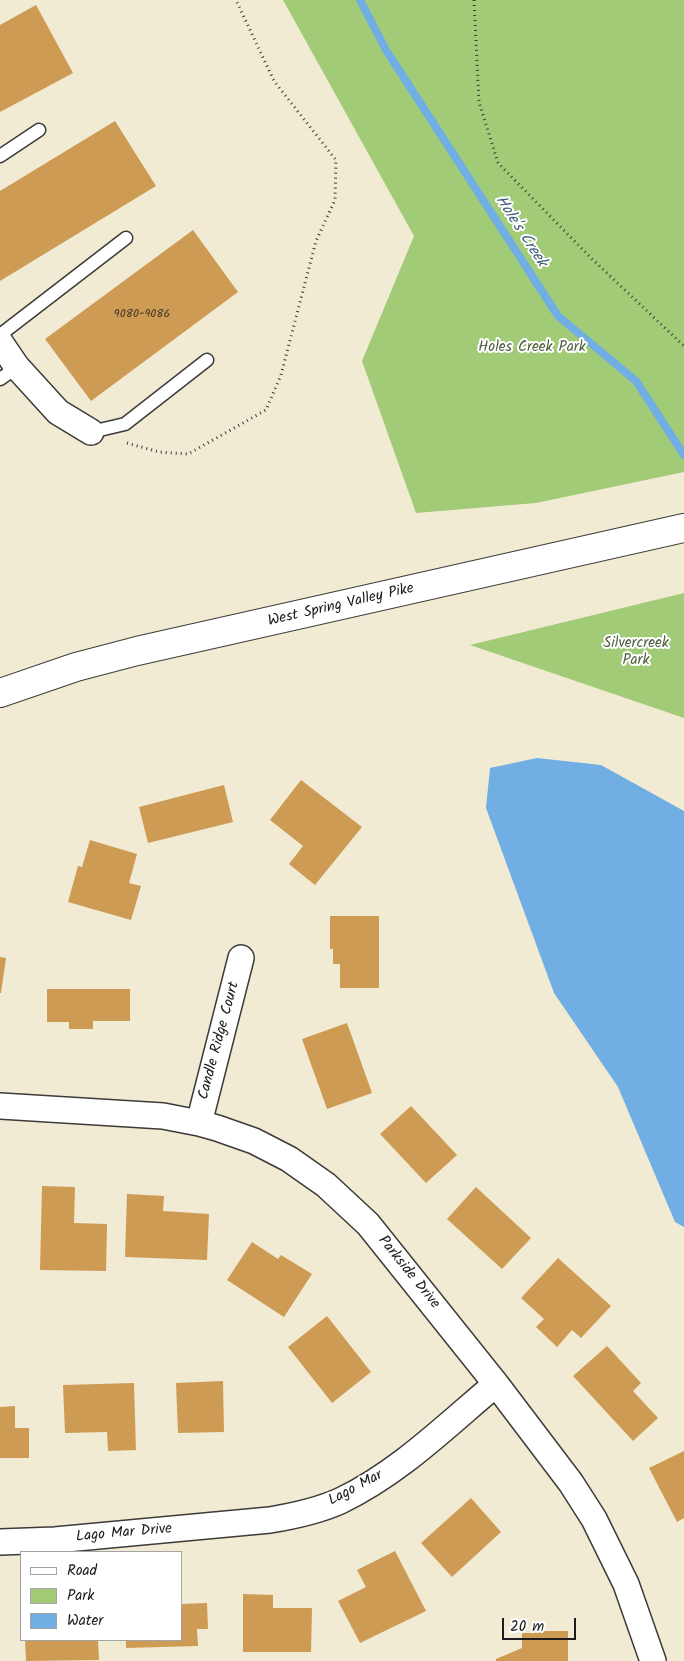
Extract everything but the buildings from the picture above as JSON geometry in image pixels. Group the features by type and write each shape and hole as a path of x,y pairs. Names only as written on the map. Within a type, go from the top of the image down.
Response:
{"street":[{"path":"0,342 9,373 58,412 90,432"},
{"name":"West Spring Valley Pike","path":"0,693 76,667 138,651 684,528"},
{"name":"Candle Ridge Court","path":"198,1123 241,958"},
{"name":"Parkside Drive","path":"0,1106 163,1116 198,1123 254,1142 288,1159 326,1185 368,1224 496,1384 571,1483 594,1519 626,1584 653,1661"},
{"name":"Lago Mar","path":"187,1528 270,1520 305,1514 338,1502 370,1485 399,1466 496,1384"},
{"name":"Lago Mar Drive","path":"0,1542 55,1540 187,1528"}],"lane":[{"path":"0,156 39,130"},
{"path":"0,335 126,238"},
{"path":"90,432 125,424 207,360"}],"path":[{"path":"90,432 159,452 188,454 266,410 281,375 316,241 335,200 336,160 274,81 236,0"},
{"path":"474,0 479,102 498,163 591,258 684,346"}],"green space":[{"name":"Holes Creek Park","path":"283,0 684,0 684,472 536,503 416,513 362,361 414,236"},
{"name":"Silvercreek Park","path":"684,593 684,718 470,645"}],"water":[{"path":"537,758 601,765 684,811 684,1227 675,1222 618,1087 554,993 486,808 490,768"}],"waterway":[{"name":"Hole's Creek","path":"360,0 386,50 558,316 636,381 684,455"}]}
